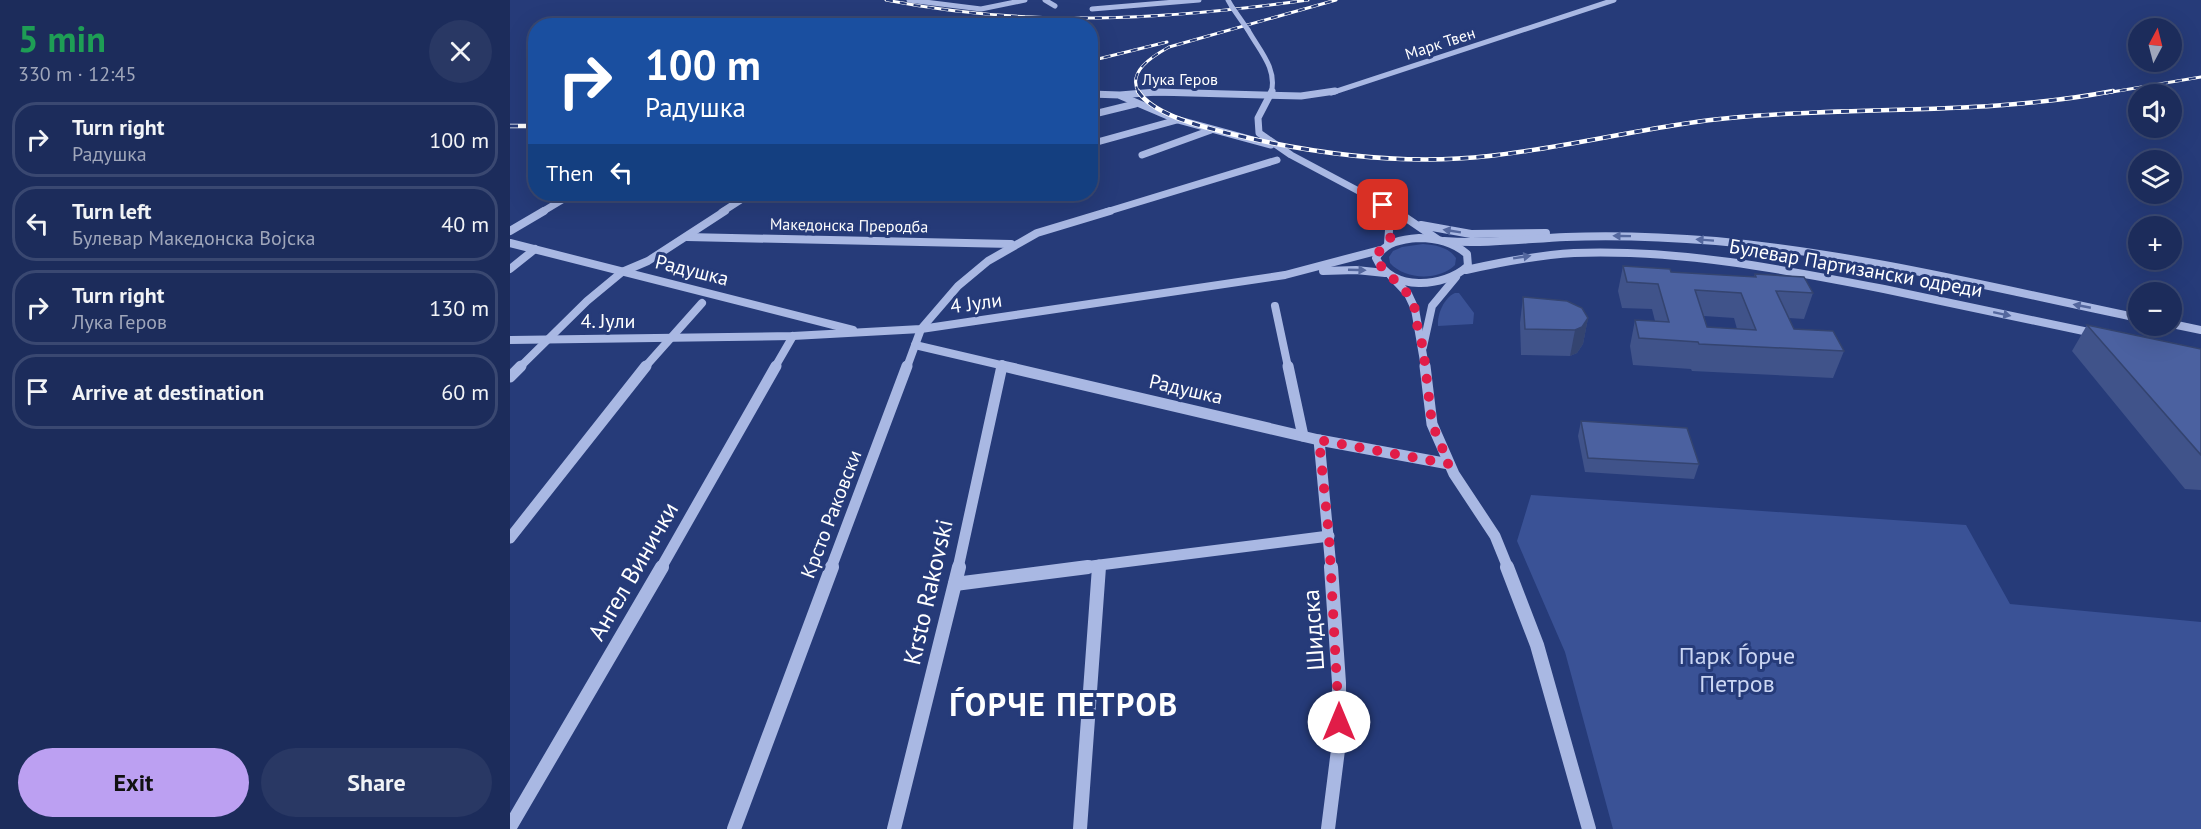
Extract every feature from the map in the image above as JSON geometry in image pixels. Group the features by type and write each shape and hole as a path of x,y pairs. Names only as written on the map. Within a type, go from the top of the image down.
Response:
{"street":[{"path":"909,0 981,9 1025,0"},
{"path":"944,5 968,0"},
{"path":"1045,0 1055,6"},
{"path":"1092,9 1199,0"},
{"path":"1228,0 1248,30 1273,77 1271,94 1256,120 1259,133 1275,146 1373,196 1441,240 1458,246 1467,254 1469,262 1466,270 1456,277 1432,306 1423,347"},
{"name":"Марк Твен","path":"1271,94 1301,96 1327,94 1614,0"},
{"name":"Лука Геров","path":"1098,94 1156,92 1271,94"},
{"path":"1120,95 1135,104 1178,120 1275,146"},
{"path":"1098,113 1135,104"},
{"path":"1098,142 1178,120"},
{"path":"1142,155 1211,130"},
{"path":"1011,244 1037,233 1277,160"},
{"path":"1373,196 1389,213 1391,221 1388,244 1380,250 1376,261 1408,294 1415,309 1423,347 1432,424 1449,464 1495,536 1537,645 1589,829"},
{"path":"510,231 560,201"},
{"path":"510,377 546,340 622,272 648,261 740,201"},
{"path":"1416,224 1471,234 1544,232 1594,236"},
{"name":"Булевар Партизански одреди","path":"1388,244 1410,238 1495,243 1594,236 1693,239 1782,249 1939,277 2128,316"},
{"name":"Македонска Преродба","path":"687,237 1011,244"},
{"name":"Радушка","path":"510,243 866,333"},
{"name":"Крсто Раковски","path":"734,829 921,329 936,309 971,276 1011,244"},
{"path":"510,269 535,249"},
{"name":"4 Јули","path":"1286,274 1380,250"},
{"name":"Булевар Партизански одреди","path":"1466,270 1509,259 1548,254 1619,254 1709,261 1821,276 2111,336"},
{"name":"4 Јули","path":"670,339 793,336 921,329 1286,274 1350,270 1388,274 1420,283 1456,277"},
{"path":"510,538 634,380 702,303"},
{"path":"1275,306 1303,436"},
{"path":"2182,326 2201,330"},
{"name":"Ангел Винички","path":"510,827 639,607 793,336"},
{"name":"4. Јули","path":"546,340 670,339"},
{"path":"510,340 546,340"},
{"name":"Радушка","path":"915,345 1319,440 1449,464"},
{"name":"Krsto Rakovski","path":"894,829 955,584 1002,364"},
{"name":"Шидска","path":"1319,440 1329,536 1339,683 1340,742 1328,829"},
{"path":"955,584 1329,536"},
{"path":"1080,829 1099,565"}],"green space":[{"path":"1423,244 1449,251 1456,258 1455,265 1440,274 1422,276 1404,273 1390,263 1389,257 1393,251 1402,247"},
{"path":"1455,293 1459,293 1474,313 1473,324 1438,326 1442,307"},
{"name":"Парк Ѓорче Петров","path":"1531,495 1966,525 2010,604 2201,622 2201,829 1613,829 1565,652 1517,541"}],"building":[{"path":"1623,266 1670,269 1671,272 1756,277 1755,274 1804,277 1813,293 1776,291 1794,329 1833,331 1844,351 1699,344 1698,342 1639,338 1635,320 1669,322 1658,284 1627,282","holes":["1695,290 1741,293 1756,330 1707,327"]},
{"path":"1523,297 1567,301 1582,308 1588,318 1582,327 1575,330 1525,329"},
{"path":"2087,325 2128,334 2128,336 2139,336 2201,349 2201,455"},
{"path":"1581,421 1687,428 1699,464 1588,458"}],"railway":[{"path":"886,0 939,9 1045,18 1149,16 1308,0"},
{"path":"1138,92 1136,78 1143,66 1169,47 1336,0"},
{"path":"1098,59 1167,42"},
{"path":"2106,93 2201,77"},
{"path":"1138,92 1155,107 1166,113 1227,133 1324,152 1423,160 1520,152 1709,120 1787,114 2020,104 2113,91"},
{"path":"510,126 528,126"}],"district":[{"name":"ЃОРЧЕ ПЕТРОВ","path":"1064,704"}],"route":[{"path":"1339,722 1339,683 1329,536 1319,440 1449,464 1432,424 1423,347 1416,323 1415,309 1408,294 1378,266 1376,261 1377,254 1388,244 1390,233 1390,216 1383,205"}]}
